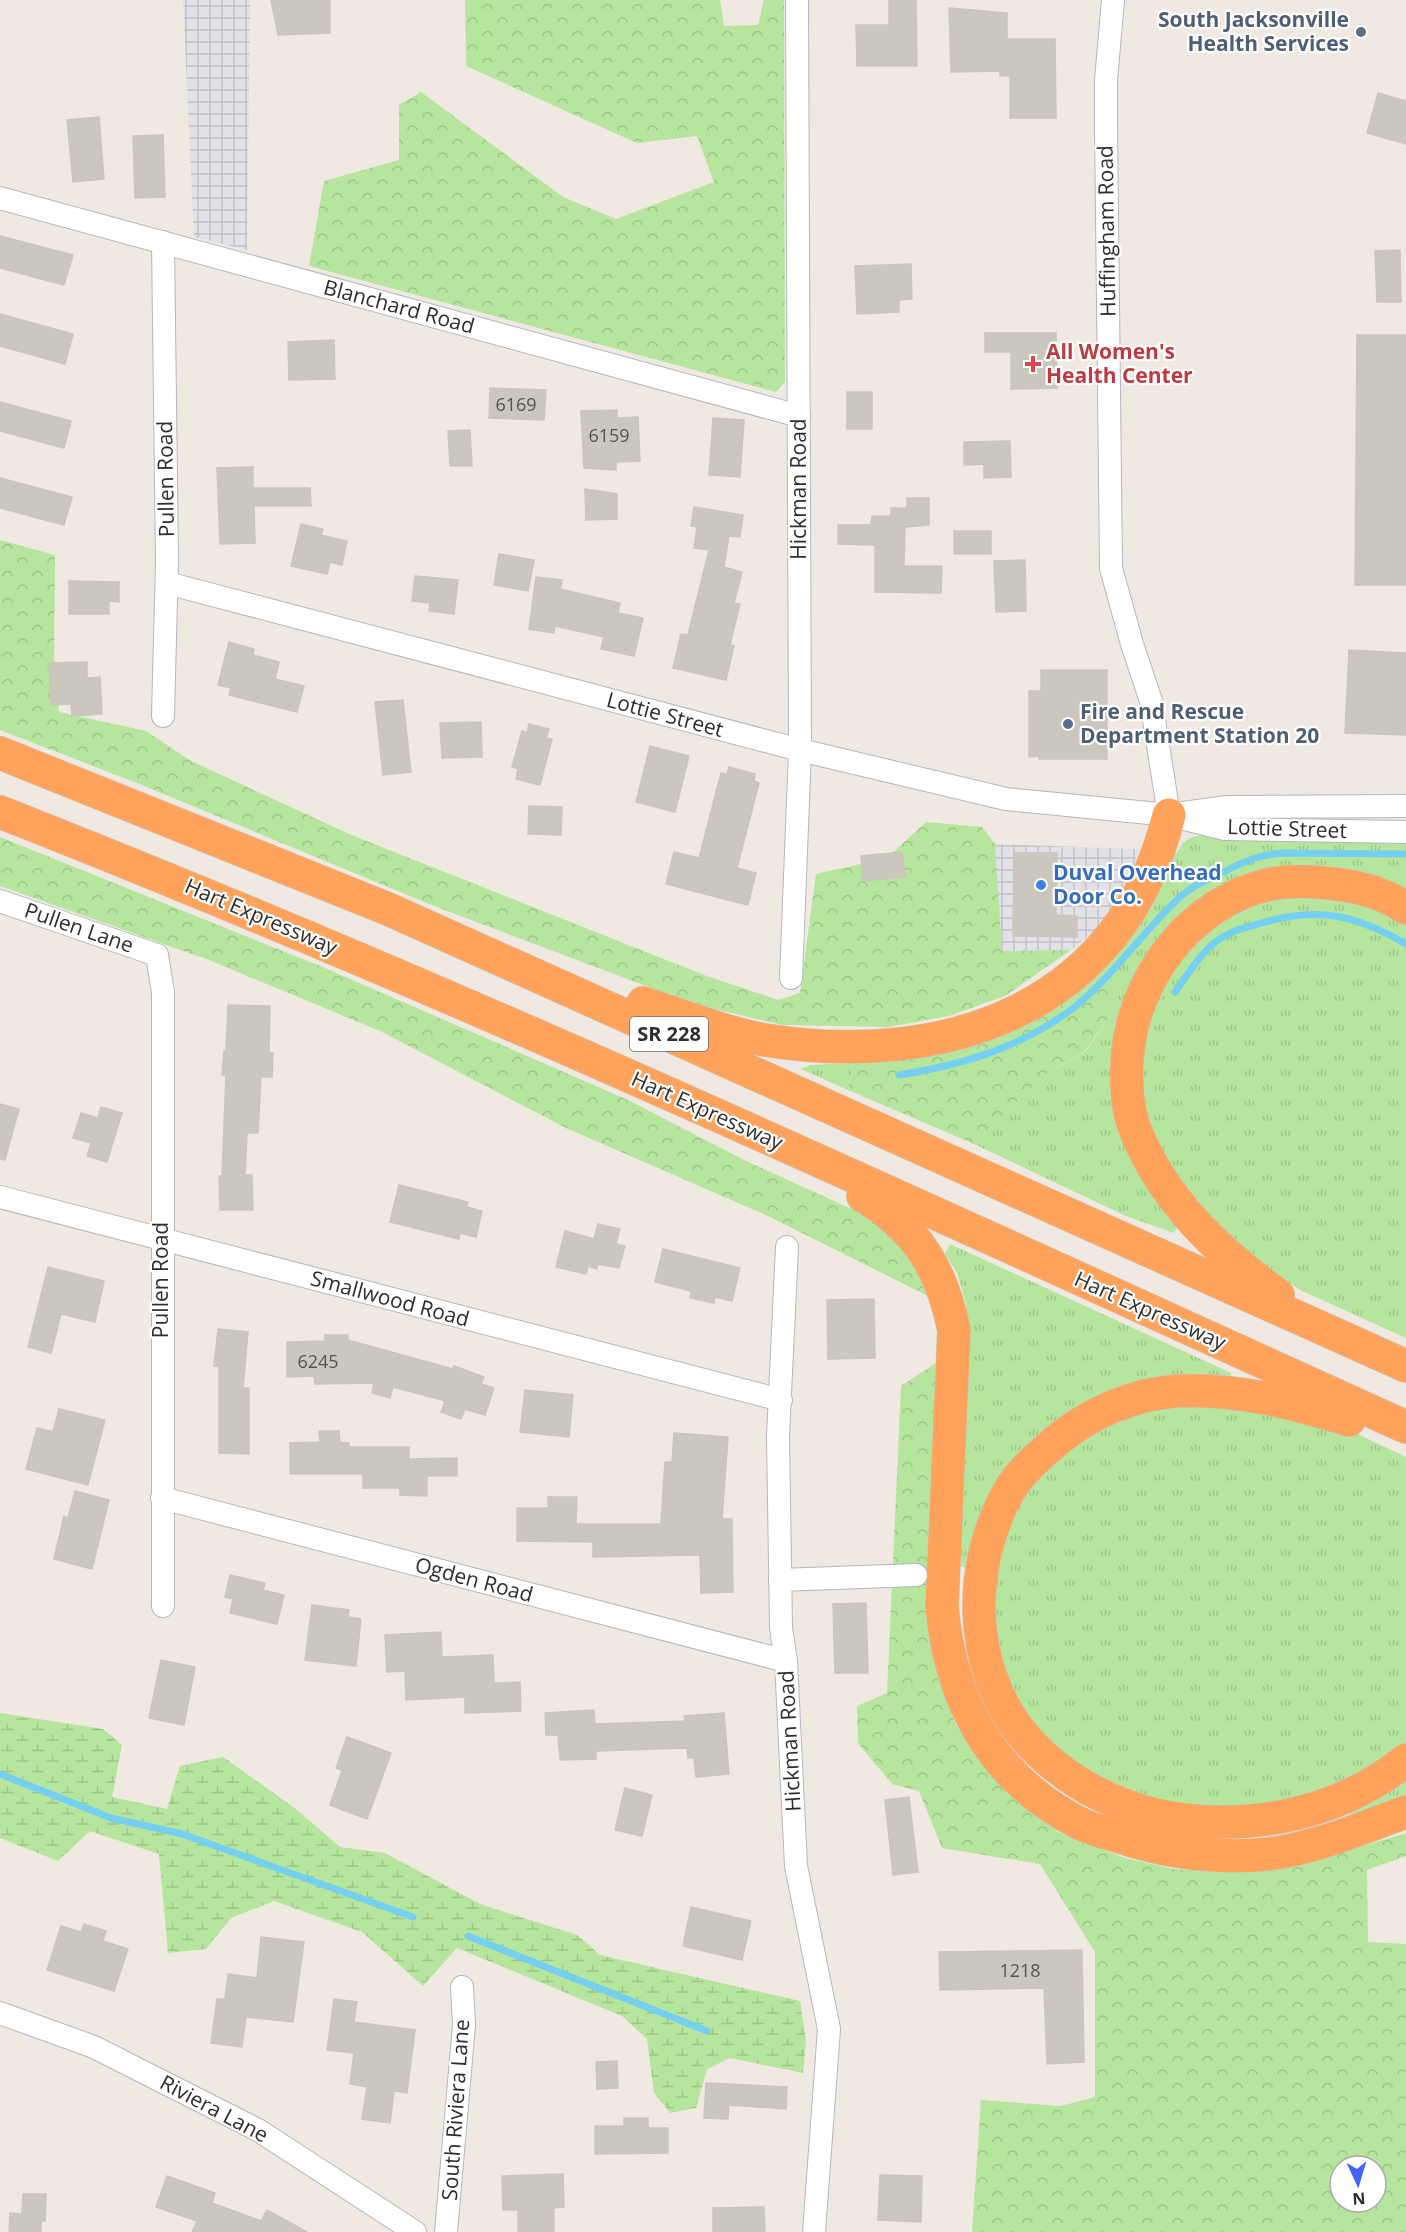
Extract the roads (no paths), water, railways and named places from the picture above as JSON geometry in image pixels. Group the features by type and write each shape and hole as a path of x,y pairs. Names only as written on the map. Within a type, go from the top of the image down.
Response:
{"highway":[{"name":"SR 228","path":"0,753 388,909 1406,1366"},
{"name":"Hart Expressway","path":"0,812 343,951 750,1130 1406,1427"},
{"path":"494,957 763,1039 819,1046 864,1046 953,1036 998,1020 1033,1003 1065,984 1092,958 1115,931 1148,881 1161,848 1169,815"},
{"path":"1330,1332 1254,1278 1210,1240 1179,1205 1155,1172 1134,1127 1126,1082 1128,1040 1142,994 1166,952 1194,924 1229,900 1270,884 1311,881 1354,886 1406,908"},
{"path":"750,1130 867,1198 894,1218 920,1244 936,1269 948,1299 954,1330 942,1606 945,1641 960,1695 981,1736 1031,1793 1082,1825 1152,1848 1210,1857 1261,1855 1312,1845 1406,1812"},
{"path":"1406,1437 1283,1401 1234,1391 1175,1391 1119,1403 1076,1425 1044,1452 1010,1490 987,1543 977,1595 982,1645 996,1688 1016,1724 1037,1751 1069,1777 1109,1800 1152,1815 1203,1822 1252,1822 1302,1813 1348,1796 1406,1760"}],"street":[{"name":"Hickman Road","path":"791,978 800,750 797,0"},
{"name":"Huffingham Road","path":"1113,0 1106,114 1111,568 1151,701 1169,815"},
{"name":"Blanchard Road","path":"0,198 799,416"},
{"name":"Pullen Road","path":"163,242 167,583 163,716"},
{"name":"Lottie Street","path":"167,583 800,750 1006,799 1169,815 1225,829 1406,832"},
{"name":"Lottie Street","path":"1169,815 1227,807 1406,806"},
{"name":"Pullen Lane","path":"0,901 157,955"},
{"name":"Pullen Road","path":"157,955 163,992 161,1240 163,1606"},
{"name":"Smallwood Road","path":"0,1197 781,1401"},
{"name":"Hickman Road","path":"787,1247 778,1436 781,1628 786,1661 796,1866 829,2029 814,2232"},
{"name":"Ogden Road","path":"162,1498 786,1661"},
{"path":"780,1580 916,1575"},
{"name":"South Riviera Lane","path":"446,2232 464,2025 462,1987"},
{"name":"Riviera Lane","path":"0,2013 94,2047 258,2130 415,2232"}],"waterway":[{"path":"899,1075 945,1066 990,1053 1052,1023 1072,1009 1101,983 1185,893 1246,861 1284,853 1406,854"},
{"path":"1175,992 1196,962 1215,942 1237,930 1282,918 1301,915 1336,916 1370,926 1406,944"},
{"path":"0,1774 111,1818 182,1834 413,1917"},
{"path":"468,1936 707,2031"}],"place":[{"name":"South Jacksonville Health Services","path":"1361,32"},
{"name":"All Women's Health Center","path":"1033,364"},
{"name":"Fire and Rescue Department Station 20","path":"1068,724"},
{"name":"Duval Overhead Door Co.","path":"1041,885"}]}
